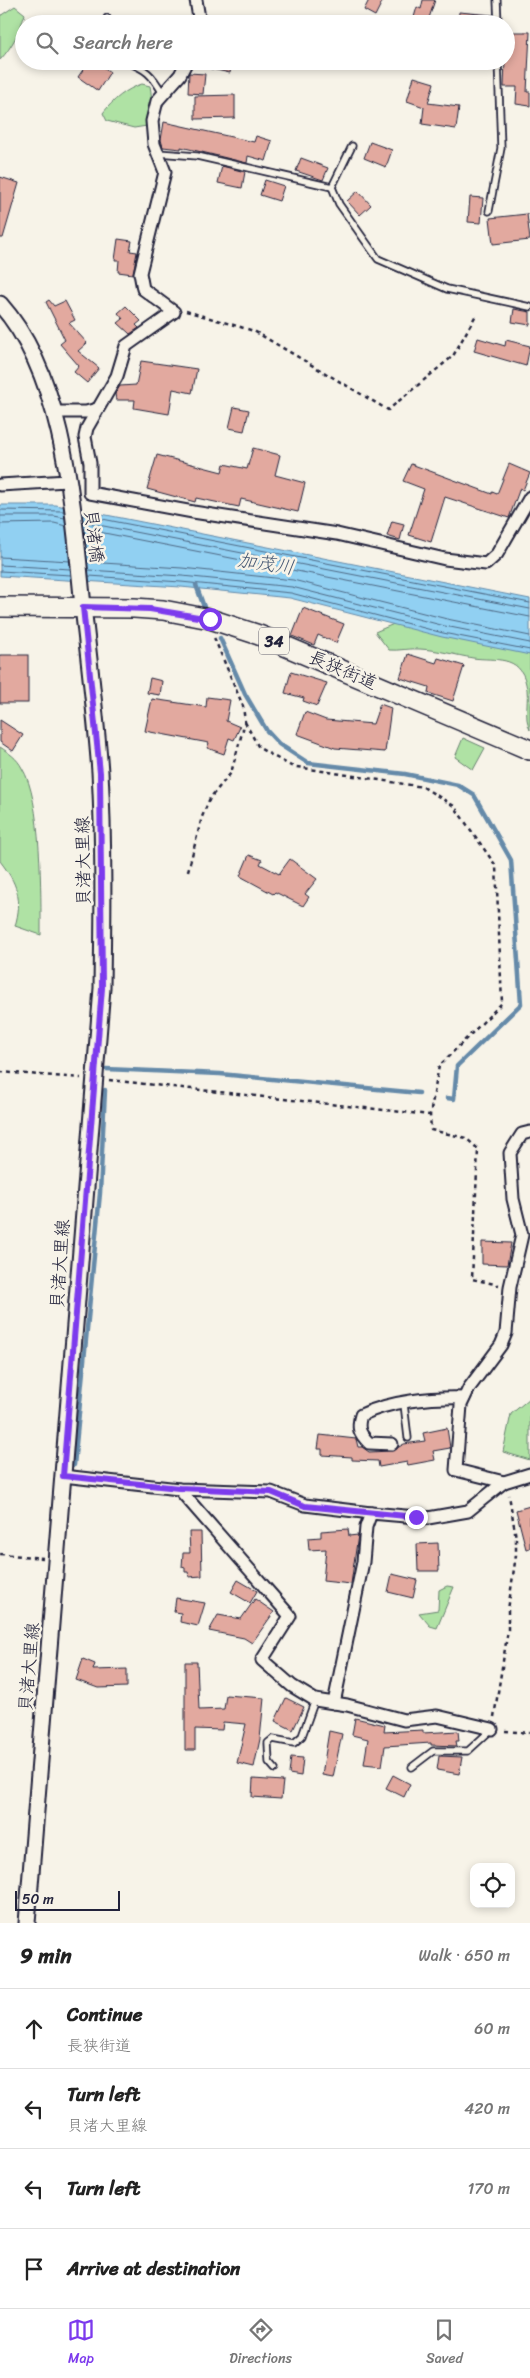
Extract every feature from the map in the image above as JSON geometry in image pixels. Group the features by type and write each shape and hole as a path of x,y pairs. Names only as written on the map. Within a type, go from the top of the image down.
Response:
{"main road":[{"name":"長狭街道","path":"0,607 82,598 210,619 259,635 530,750"}],"street":[{"path":"196,0 198,15"},
{"path":"182,70 157,100 152,121 154,144 165,172 140,274 140,283 143,289 174,312 126,346 117,376 88,428 85,438 90,463 90,493 194,512 337,534 446,559 486,564 497,554 530,497"},
{"name":"貝渚橋","path":"0,304 20,330 34,358 55,412 68,485 82,598"},
{"path":"55,412 86,412 98,409"},
{"path":"0,485 68,485"},
{"name":"貝渚大里線","path":"27,1923 102,988 102,836 96,718 82,598"},
{"path":"504,1482 456,1470 461,1405 469,1388 501,1345 506,1333 510,1287 522,1235 513,1199 510,1153 522,1134 530,1132"},
{"path":"392,1444 369,1443 361,1436 358,1427 361,1415 374,1408 432,1399 464,1398"},
{"path":"63,1476 179,1488 271,1492 305,1506 428,1518 468,1511 504,1482 530,1474"},
{"path":"179,1488 290,1616 262,1660 292,1686 315,1700 404,1720 437,1716 492,1729"},
{"path":"334,1703 364,1562 366,1527 371,1513"}],"lane":[{"path":"497,0 498,15"},
{"path":"145,70 154,78 163,94"},
{"path":"489,211 501,148 498,70"},
{"path":"352,146 332,187 339,204 378,259 446,290 530,307"},
{"path":"158,154 197,156 332,187"},
{"path":"404,1404 408,1438"},
{"path":"275,1769 269,1762 268,1743 272,1739 294,1743 302,1736 315,1700"},
{"path":"412,1767 433,1751 468,1751 492,1729"}],"path":[{"path":"174,312 188,310 254,330 388,410 453,356 476,315"},
{"path":"210,619 213,639 243,706 245,722 258,748 291,766 423,787 454,806 496,866 502,1003 438,1066 430,1115 431,1130 466,1138 478,1148 472,1279 510,1287"},
{"path":"188,871 202,817 210,798 231,773 245,722"},
{"path":"0,1072 94,1079 430,1115"},
{"path":"504,1482 508,1491 513,1518 516,1555 508,1610 508,1630 492,1729 530,1734"},
{"path":"0,1554 56,1559"}],"green space":[{"path":"15,6 25,14 15,15 15,38 0,60 0,16"},
{"path":"142,84 150,86 151,91 150,116 147,126 134,128 107,121 103,113 111,104 125,92"},
{"path":"403,620 530,645 530,730 527,719 526,684 523,674 518,668 512,663 505,661 473,658 433,650 389,650 375,632"},
{"path":"463,738 485,748 473,770 455,757"},
{"path":"0,747 20,764 29,782 37,824 39,848 41,935 15,926 18,908 17,892 11,877 0,861"},
{"path":"530,1398 530,1460 503,1452 511,1414"},
{"path":"447,1586 454,1587 437,1628 430,1626 419,1613 438,1610 439,1590"}],"water":[{"name":"加茂川","path":"0,505 56,505 530,599 530,655 442,637 290,598 181,587 0,576"}],"building":[{"path":"369,0 383,0 376,15 364,10"},
{"path":"423,0 435,0 430,15 415,15 417,7 421,9"},
{"path":"459,12 493,15 459,15"},
{"path":"515,32 530,32 527,92 530,92 530,106 516,104 517,87 504,87 505,70 515,70"},
{"path":"83,70 107,70 110,72 98,91 78,77"},
{"path":"216,70 230,70 230,73"},
{"path":"189,73 205,74 203,94 188,93"},
{"path":"414,77 434,83 428,103 459,107 456,129 422,124 424,107 407,101"},
{"path":"235,95 235,118 195,119 195,96"},
{"path":"164,122 254,142 256,136 272,141 266,161 248,156 247,163 181,147 181,149 163,147 161,140"},
{"path":"370,142 392,150 386,167 364,158"},
{"path":"301,158 328,168 323,180 296,171"},
{"path":"222,166 245,172 242,188 218,183"},
{"path":"0,177 19,183 3,238 0,238"},
{"path":"265,180 284,186 279,201 260,195"},
{"path":"358,191 371,205 360,215 347,201"},
{"path":"470,197 483,198 481,223 468,222"},
{"path":"527,214 530,240 493,244 490,218"},
{"path":"118,239 132,241 130,251 137,252 133,274 118,272 119,260 115,260"},
{"path":"49,300 54,306 65,301 75,320 69,323 87,343 78,351 99,368 87,383 74,372 79,366 60,344 65,340 46,302"},
{"path":"126,306 141,321 136,325 139,328 130,334 118,323 123,319 118,313"},
{"path":"514,309 530,312 530,325 512,322"},
{"path":"478,338 505,346 506,340 530,346 526,366 474,351"},
{"path":"141,361 197,369 192,393 173,389 169,414 134,408 135,400 116,400 115,394 120,386 136,385"},
{"path":"234,407 249,410 244,431 229,428"},
{"path":"253,448 280,455 275,475 305,483 298,512 241,499 239,507 196,498 195,502 147,489 157,455 222,472 224,464 247,469"},
{"path":"411,464 492,494 492,492 497,494 509,464 530,473 523,490 520,488 509,518 445,497 431,542 409,535 424,489 403,481"},
{"path":"392,521 404,524 400,540 387,536"},
{"path":"303,608 344,624 336,643 318,635 314,645 292,636"},
{"path":"408,654 436,663 438,658 464,666 453,701 428,693 429,687 400,678"},
{"path":"0,655 28,655 28,703 0,703"},
{"path":"291,672 327,683 317,706 303,701 304,698 285,693"},
{"path":"150,678 162,681 160,695 147,693"},
{"path":"207,697 230,700 226,721 240,727 234,740 229,738 224,754 207,748 209,743 145,731 152,699 206,707"},
{"path":"380,704 391,708 385,752 335,748 297,734 305,712 326,720 373,724"},
{"path":"0,720 23,735 13,751 0,742"},
{"path":"249,855 262,860 260,864 279,874 290,859 317,879 305,894 309,897 303,906 275,892 273,894 240,876"},
{"path":"482,1242 511,1243 507,1265 482,1264"},
{"path":"447,1428 450,1448 433,1451 435,1460 408,1465 407,1462 379,1467 378,1461 352,1460 352,1457 322,1455 322,1449 318,1449 320,1435 356,1439 358,1447 362,1447 369,1452 392,1451 404,1444 425,1441 423,1433"},
{"path":"530,1506 530,1548 526,1549 516,1510"},
{"path":"348,1529 349,1536 358,1535 351,1584 323,1581 326,1549 309,1550 308,1538 321,1537 321,1531"},
{"path":"189,1532 201,1532 202,1576 189,1577 188,1572 185,1572 185,1568 182,1567 183,1553 190,1553"},
{"path":"438,1543 439,1571 418,1571 417,1544"},
{"path":"392,1574 417,1580 413,1598 388,1592"},
{"path":"238,1580 257,1591 250,1603 231,1592"},
{"path":"176,1598 205,1603 198,1626 180,1622 181,1613 174,1612"},
{"path":"255,1599 274,1612 252,1643 244,1638 209,1631 218,1615 241,1619"},
{"path":"83,1659 95,1664 93,1670 127,1669 127,1687 98,1688 76,1680"},
{"path":"185,1662 197,1662 199,1710 224,1709 226,1695 264,1698 260,1739 254,1767 237,1763 246,1724 223,1722 222,1730 195,1729 195,1750 185,1750"},
{"path":"286,1698 304,1707 293,1730 275,1721"},
{"path":"355,1718 385,1725 384,1732 423,1730 423,1733 458,1731 459,1741 456,1741 457,1746 431,1745 431,1743 385,1746 382,1766 364,1764 368,1739 352,1735"},
{"path":"329,1731 342,1734 333,1777 322,1775"},
{"path":"439,1756 462,1757 459,1774 437,1770"},
{"path":"291,1757 303,1758 301,1776 289,1774"},
{"path":"393,1775 410,1784 404,1797 386,1788"},
{"path":"253,1779 283,1781 281,1799 252,1797"}],"waterway":[{"path":"196,585 204,607"},
{"path":"220,638 245,694 267,731 279,744 308,763 405,774 458,785 474,795 511,860 521,1004 457,1066 454,1099 447,1098"},
{"path":"106,1069 220,1074 419,1093"},
{"path":"74,1465 100,1193 105,1090"}],"route":[{"path":"210,619 162,610 83,607 96,718 100,773 103,922 102,988 63,1476 179,1488 271,1492 305,1506 416,1517"}]}
